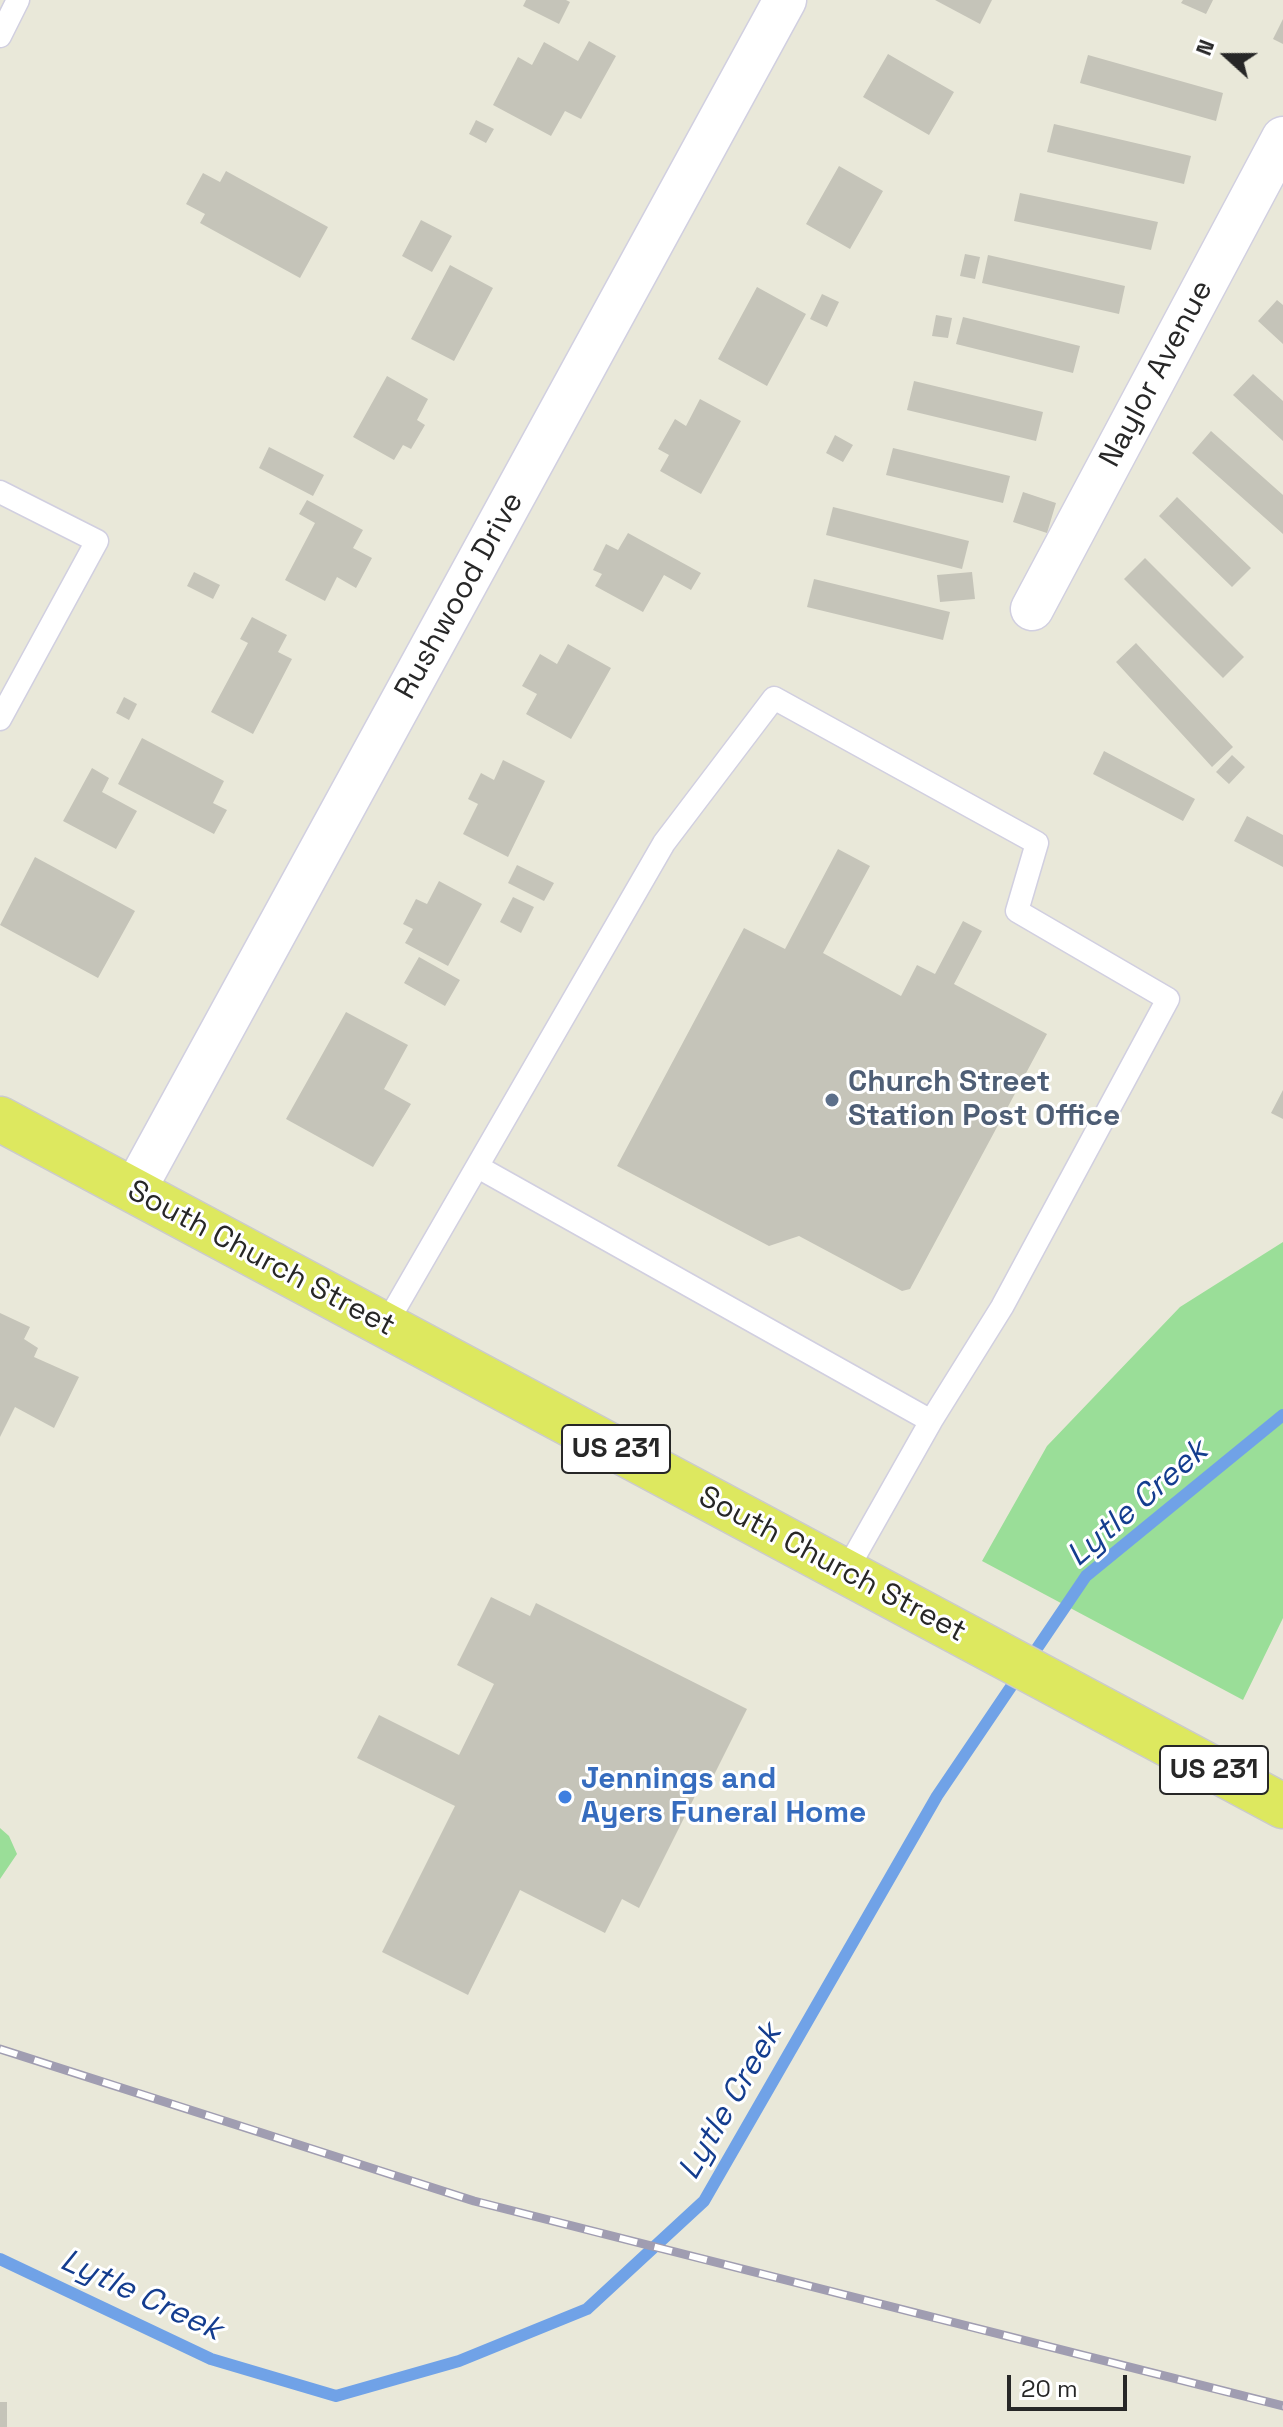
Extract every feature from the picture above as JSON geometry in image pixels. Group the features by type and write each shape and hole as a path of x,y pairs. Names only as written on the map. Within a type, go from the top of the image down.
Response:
{"main road":[{"name":"South Church Street","path":"0,1119 1283,1806"}],"street":[{"name":"Rushwood Drive","path":"134,1191 785,0"},
{"name":"Naylor Avenue","path":"1032,609 1283,138"}],"lane":[{"path":"0,36 18,0"},
{"path":"0,492 97,541 0,719"},
{"path":"385,1326 664,843 774,698 1037,843 1017,911 1168,999 1002,1307 931,1421 845,1573"},
{"path":"478,1167 931,1421"}],"green space":[{"path":"1283,1242 1283,1618 1243,1700 982,1561 1047,1446 1180,1307"},
{"path":"0,1828 9,1836 17,1854 0,1879"}],"building":[{"path":"526,0 570,2 559,24 523,6"},
{"path":"935,0 992,0 980,24"},
{"path":"1183,0 1213,0 1206,14 1181,3"},
{"path":"1283,19 1283,44 1273,39"},
{"path":"589,41 616,56 581,119 565,111 551,136 493,105 518,57 532,65 544,42 578,61"},
{"path":"888,54 954,92 929,135 863,97"},
{"path":"1088,55 1223,93 1216,121 1080,83"},
{"path":"476,120 494,129 486,143 469,134"},
{"path":"1054,124 1191,156 1184,184 1047,152"},
{"path":"839,166 883,191 850,249 806,224"},
{"path":"226,171 328,227 300,278 200,223 205,214 186,204 203,173 220,182"},
{"path":"1020,193 1158,222 1151,250 1014,221"},
{"path":"421,220 452,236 432,272 402,256"},
{"path":"965,254 980,257 975,279 960,276"},
{"path":"988,255 1125,286 1119,314 982,283"},
{"path":"450,265 493,288 454,361 411,339"},
{"path":"757,287 806,314 767,386 718,359"},
{"path":"822,294 839,302 827,327 810,319"},
{"path":"1277,300 1283,305 1283,344 1258,321"},
{"path":"936,315 952,318 948,338 932,336"},
{"path":"963,317 1080,346 1073,373 956,344"},
{"path":"1253,374 1283,401 1283,441 1233,395"},
{"path":"387,376 428,399 417,420 425,425 411,449 403,445 394,460 353,437"},
{"path":"914,381 1043,412 1036,441 907,410"},
{"path":"700,399 741,421 701,494 660,471 669,455 658,449 675,419 686,426"},
{"path":"1211,431 1283,495 1283,534 1192,453"},
{"path":"835,435 853,445 843,462 826,453"},
{"path":"269,447 324,475 313,496 259,468"},
{"path":"893,448 1010,476 1003,503 886,475"},
{"path":"1023,492 1056,503 1047,533 1013,522"},
{"path":"1177,497 1251,568 1232,587 1159,516"},
{"path":"307,500 363,530 353,548 372,558 356,588 337,577 325,601 285,580 315,523 299,514"},
{"path":"833,507 969,541 962,569 826,535"},
{"path":"628,533 701,573 691,590 664,575 643,612 595,586 602,574 593,570 606,544 618,550"},
{"path":"1145,558 1244,657 1223,678 1124,579"},
{"path":"194,572 220,585 213,599 187,586"},
{"path":"972,572 975,599 940,602 937,575"},
{"path":"814,579 950,612 943,640 807,607"},
{"path":"252,617 287,635 278,652 292,659 253,734 211,712 248,643 240,639"},
{"path":"1136,643 1233,747 1212,767 1116,662"},
{"path":"568,644 611,668 571,739 526,714 537,694 522,686 540,654 557,664"},
{"path":"124,697 137,704 129,720 116,713"},
{"path":"142,738 224,781 213,803 227,810 214,834 118,784"},
{"path":"1104,751 1195,799 1183,821 1093,774"},
{"path":"1232,755 1245,767 1229,784 1216,772"},
{"path":"503,760 545,781 508,857 463,834 478,804 468,799 481,773 494,780"},
{"path":"92,768 109,778 102,792 137,811 116,849 63,821"},
{"path":"1247,816 1283,835 1283,867 1234,841"},
{"name":"Church Street Station Post Office","path":"838,849 870,866 823,953 901,996 917,965 935,974 963,921 982,931 954,984 1047,1034 910,1289 902,1291 799,1236 769,1246 617,1166 744,928 785,949"},
{"path":"35,857 135,911 98,978 0,925"},
{"path":"517,865 554,883 544,901 508,883"},
{"path":"439,881 482,904 448,966 405,943 413,929 403,924 416,899 427,904"},
{"path":"513,897 534,907 521,933 500,922"},
{"path":"419,957 460,980 445,1006 404,983"},
{"path":"346,1012 408,1045 384,1089 411,1104 373,1167 286,1119"},
{"path":"1283,1090 1283,1119 1271,1113"},
{"path":"0,1313 30,1327 24,1339 38,1348 34,1357 79,1377 54,1428 15,1407 0,1437"},
{"name":"Jennings and Ayers Funeral Home","path":"491,1597 530,1616 536,1603 747,1709 708,1787 701,1784 639,1908 622,1899 605,1933 520,1890 468,1995 382,1952 455,1806 357,1758 379,1715 459,1755 494,1684 457,1665"},
{"path":"0,2402 7,2402 7,2427 0,2427"}],"waterway":[{"name":"Lytle Creek","path":"0,2259 211,2359 336,2396 459,2361 587,2309 704,2201 937,1796 1086,1576 1283,1415"}],"railway":[{"path":"0,2049 474,2201 1283,2406"}],"place":[{"name":"Church Street Station Post Office","path":"832,1100"},
{"name":"Jennings and Ayers Funeral Home","path":"565,1797"}]}
